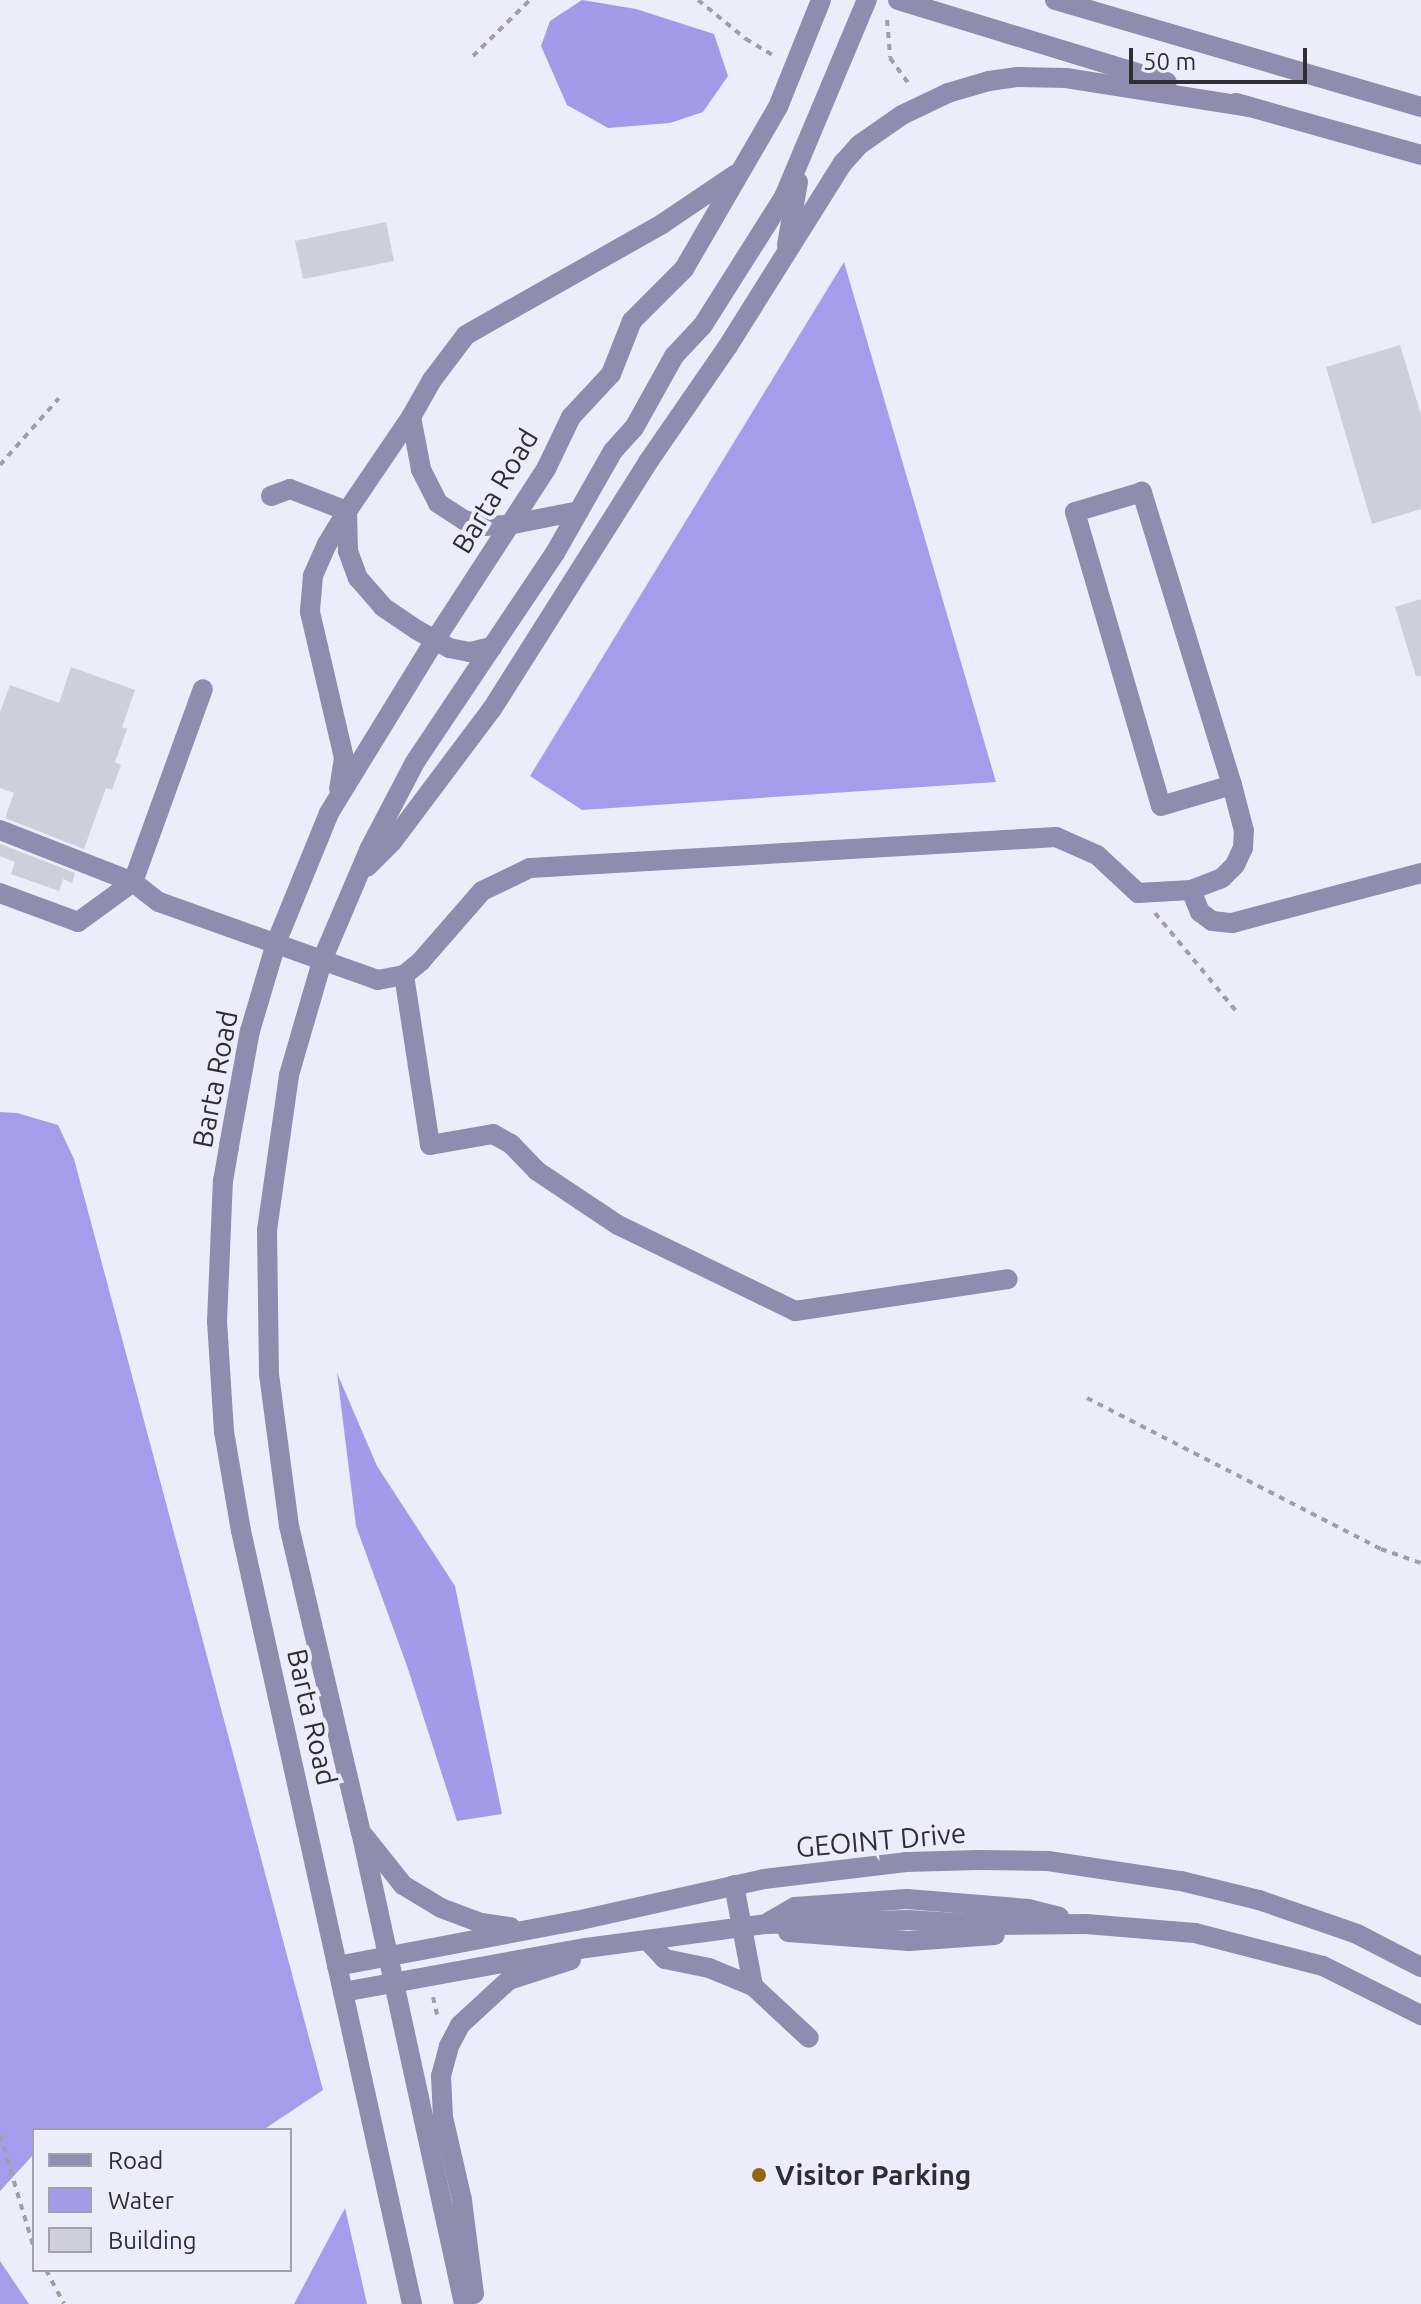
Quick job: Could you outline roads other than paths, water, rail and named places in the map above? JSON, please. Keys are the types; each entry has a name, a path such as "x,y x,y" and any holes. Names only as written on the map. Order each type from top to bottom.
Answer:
{"street":[{"name":"Barta Road","path":"412,2304 241,1531 224,1432 217,1322 223,1181 250,1031 276,943 338,798 435,640 546,469 571,417 611,374 632,321 684,269 778,107 821,0"},
{"name":"Barta Road","path":"464,2304 361,1833 289,1526 269,1374 267,1230 289,1075 323,958 358,877 415,762 579,511 613,451 634,428 674,356 703,325 784,197 867,0"},
{"path":"898,0 1249,107 1421,155"},
{"path":"1055,0 1421,107"},
{"path":"358,877 392,842 492,709 648,462 728,346 843,163 859,145 902,115 948,93 989,81 1066,78 1249,107"},
{"path":"784,257 802,153"},
{"path":"338,798 344,758 310,612 313,576 347,511 411,417 432,380 466,335 662,224 742,169"},
{"path":"411,417 421,469 438,503 464,520 485,526 508,525 579,511"},
{"path":"271,496 290,489 347,511"},
{"path":"0,830 133,882 159,902 378,980 404,975 421,961 482,891 530,868 1056,837 1097,855 1138,893 1191,890 1222,878 1235,865 1243,848 1244,831 1232,785 1142,492 1075,512 1161,806 1232,785"},
{"path":"347,511 348,551 358,578 383,607 449,648 470,652 492,647"},
{"path":"0,893 78,922 133,882 203,689"},
{"path":"1191,890 1200,912 1212,921 1232,923 1421,873"},
{"path":"404,975 430,1145 493,1134 511,1144 537,1171 618,1225 795,1311 1008,1279"},
{"path":"361,1833 403,1885 441,1908 481,1923 535,1929"},
{"name":"GEOINT Drive","path":"337,1966 535,1929 734,1885 906,1862 1048,1861 1181,1881 1259,1900 1357,1934 1421,1967"},
{"path":"734,1885 753,1986"},
{"path":"343,1992 596,1947 766,1924 795,1907 907,1899 1028,1909 1086,1924 1195,1933 1323,1966 1421,2015"},
{"path":"766,1924 796,1936 909,1941 1086,1924"},
{"path":"647,1940 665,1959 709,1968 753,1986 809,2038"},
{"path":"475,2304 462,2200 443,2117 441,2076 449,2046 460,2025 509,1980 557,1967 596,1947"}],"water":[{"path":"582,0 636,9 714,34 728,76 703,112 670,123 608,128 567,105 541,46 550,21"},
{"path":"337,1373 377,1466 455,1586 502,1814 457,1821 407,1666 356,1526"}],"place":[{"name":"Visitor Parking","path":"759,2175"}]}
